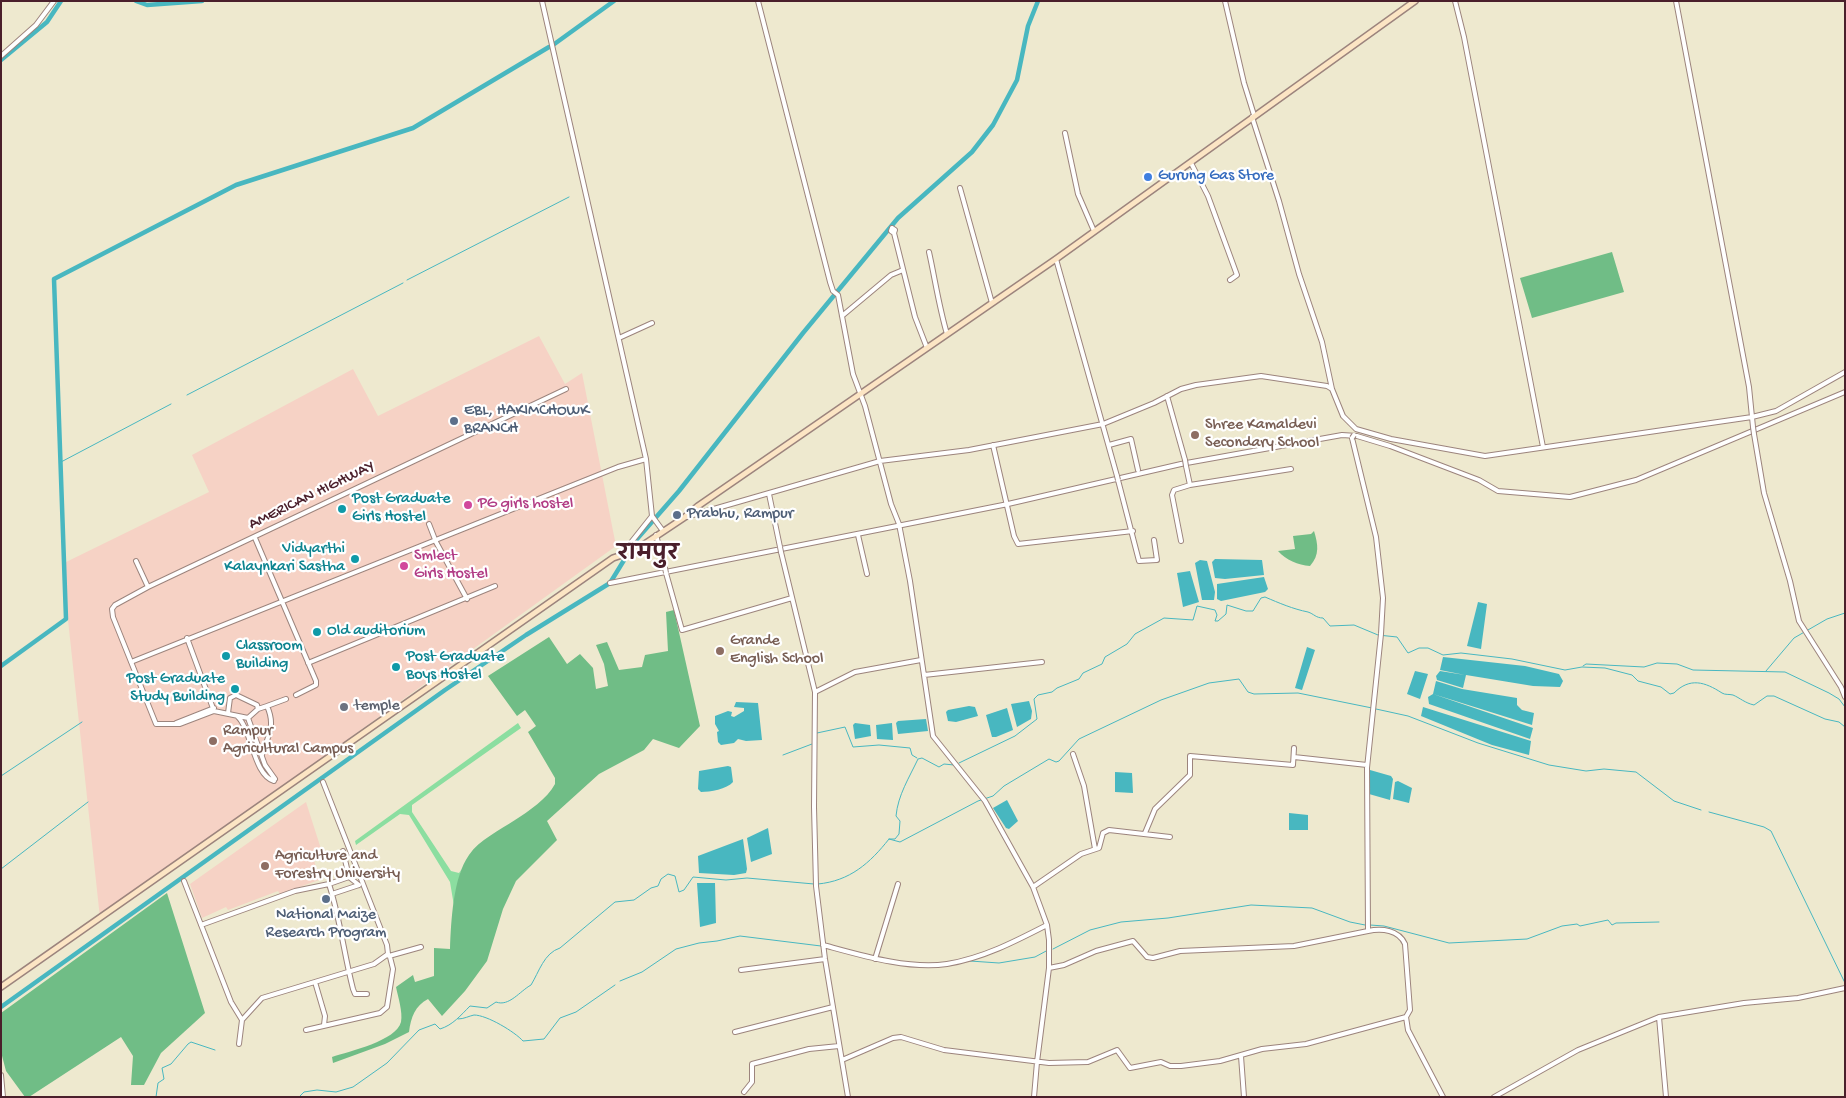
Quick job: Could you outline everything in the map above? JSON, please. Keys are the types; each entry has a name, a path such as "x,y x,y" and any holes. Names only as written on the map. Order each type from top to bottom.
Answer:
{"main road":[{"path":"1,987 463,662 622,555 634,551 686,517 698,506 1056,259 1415,1"}],"street":[{"path":"1,56 36,26 54,1"},
{"path":"542,1 646,458 652,517 663,531"},
{"path":"758,1 833,291 838,295 853,374 861,394 899,525 910,582 934,736 985,801 1033,887 1046,925 1049,940 1049,968 1036,1062 1034,1097"},
{"path":"1225,1 1253,116 1299,274 1322,342 1332,389 1343,416 1356,429 1391,439 1485,456 1752,417 1776,410 1845,372"},
{"path":"1455,1 1464,37 1543,447"},
{"path":"1677,2 1749,386 1753,427 1764,493 1790,581 1799,621 1841,687 1845,698"},
{"path":"1065,133 1078,194 1094,232"},
{"path":"1192,163 1208,196 1237,275 1230,280"},
{"path":"960,188 992,303"},
{"path":"894,233 915,317 927,348"},
{"path":"928,252 937,285 938,305 947,334"},
{"path":"1056,259 1133,531 1139,561 1157,560 1154,540"},
{"path":"842,316 891,275 903,270"},
{"path":"618,338 652,323"},
{"path":"686,517 880,461 993,445 1103,424 1196,385 1261,376 1318,384 1332,389"},
{"name":"AMERICAN HIGHWAY","path":"248,718 214,709 176,724 156,724 113,617 112,609 119,602 148,587 255,538 532,403 566,389"},
{"path":"610,583 677,568 723,562 1008,504 1181,464 1342,435 1357,436 1390,446 1479,480 1498,491 1570,497 1636,480 1845,392"},
{"path":"1167,396 1190,485"},
{"path":"1356,429 1353,437 1376,537 1383,598 1381,636 1367,765 1368,931"},
{"path":"1109,445 1131,439 1138,470"},
{"path":"993,445 1018,544 1133,531"},
{"path":"131,662 187,638 436,542 646,458"},
{"path":"1181,541 1172,495 1174,490 1190,485 1291,470"},
{"path":"768,494 815,692 814,807 816,884 825,959 848,1097"},
{"path":"622,555 652,517"},
{"path":"429,524 436,542 467,599"},
{"path":"858,534 867,574"},
{"path":"656,535 682,630 792,598"},
{"path":"255,538 316,681 316,685 296,695"},
{"path":"136,561 148,587"},
{"path":"308,663 495,586"},
{"path":"187,638 214,709"},
{"path":"815,692 855,672 921,660"},
{"path":"924,675 1042,662"},
{"path":"228,713 230,698 236,695 257,705 258,708"},
{"path":"233,715 239,717 242,721 262,770 270,780 275,780 268,771 248,718 258,708 286,698"},
{"path":"262,755 273,722 267,706"},
{"path":"1145,833 1155,810 1190,775 1190,756 1293,766 1294,748"},
{"path":"1073,754 1084,786 1095,850"},
{"path":"1294,757 1367,765"},
{"path":"306,1030 380,1013 387,1007 393,969 387,946 361,884 323,782"},
{"path":"1033,887 1081,854 1099,848 1103,833 1109,830 1170,837"},
{"path":"343,851 349,876 361,884"},
{"path":"201,925 295,890 329,884 349,876"},
{"path":"184,881 231,1002 242,1020"},
{"path":"329,884 355,994 367,994"},
{"path":"332,894 361,884"},
{"path":"875,959 898,884"},
{"path":"823,945 890,962 948,964 1001,948 1046,925"},
{"path":"1049,968 1064,965 1096,951 1133,942 1136,943 1147,957 1153,958 1180,952 1294,946 1376,929 1398,934 1402,937 1405,944 1410,1010 1406,1018 1408,1030 1443,1097"},
{"path":"239,1044 242,1020 262,998 349,972 380,962 389,956 421,947"},
{"path":"741,970 825,959"},
{"path":"315,982 325,1016 324,1025"},
{"path":"1494,1097 1578,1050 1659,1017 1744,1003 1798,998 1845,988"},
{"path":"735,1032 833,1007"},
{"path":"1659,1017 1666,1097"},
{"path":"842,1060 893,1038 901,1038 944,1050 1036,1062 1088,1062 1116,1050 1130,1068 1134,1069 1161,1062 1170,1066 1181,1066 1242,1056 1262,1049 1306,1044 1406,1018"},
{"path":"744,1092 752,1082 752,1064 809,1049 839,1046"},
{"path":"1242,1056 1244,1097"},
{"path":"1,1075 2,1097"}],"shaded area":[{"name":"Rampur Agricultural Campus","path":"539,336 565,384 582,373 616,546 100,918 62,564 209,492 192,455 353,369 378,416"},
{"name":"Agriculture and Forestry University","path":"306,802 321,849 312,852 319,880 280,894 278,891 228,910 226,907 202,918 190,884"}],"green space":[{"path":"1612,252 1624,292 1532,318 1520,278"},
{"path":"1314,531 1317,554 1310,566 1292,562 1278,551 1295,549 1293,536 1311,534"},
{"path":"674,610 700,726 679,748 653,739 644,750 599,774 547,821 557,840 516,881 503,909 487,961 465,991 442,1016 428,999 414,1012 409,1032 385,1044 333,1063 332,1057 382,1040 397,1029 401,1022 401,1014 396,987 413,975 415,982 434,976 434,948 450,949 456,887 459,875 469,855 484,840 537,804 555,784 555,778 528,732 536,726 525,710 517,716 488,676 549,637 567,664 580,654 593,668 596,689 608,686 604,664 596,645 607,642 619,670 642,667 645,655 668,651 666,612"},
{"path":"518,723 521,728 412,805 412,812 451,871 459,873 461,870 454,906 450,882 409,815 400,814 356,845 355,841"},
{"path":"167,893 205,1013 161,1053 144,1085 131,1085 133,1056 121,1037 29,1097 25,1097 6,1071 1,1052 1,1013"}],"water":[{"path":"1215,559 1262,560 1264,575 1225,579 1215,578 1212,562"},
{"path":"1200,560 1207,561 1215,592 1214,600 1202,600 1195,563"},
{"path":"1190,571 1199,602 1183,607 1177,573"},
{"path":"1264,577 1268,589 1265,592 1221,601 1217,599 1217,584"},
{"path":"1478,602 1487,604 1481,649 1467,646"},
{"path":"1307,647 1315,650 1302,690 1295,688"},
{"path":"1443,657 1525,666 1559,674 1563,681 1560,687 1533,686 1466,675 1463,688 1437,680 1436,676 1440,671 1465,675 1440,670"},
{"path":"1415,671 1428,674 1420,699 1407,694"},
{"path":"1436,681 1462,689 1517,698 1517,705 1522,710 1534,713 1532,725 1433,694"},
{"path":"1433,694 1533,728 1530,739 1429,704 1428,697"},
{"path":"1029,701 1032,711 1031,719 1017,727 1011,704"},
{"path":"736,702 758,703 762,740 746,741 738,739 734,743 721,745 718,742 717,732 719,731 715,724 715,716 728,711 732,712 731,716 734,717 744,711 744,708 734,707"},
{"path":"969,706 975,707 978,716 956,722 948,721 946,712 948,710"},
{"path":"1423,707 1531,741 1529,755 1492,745 1421,716"},
{"path":"1007,708 1013,730 992,737 986,715"},
{"path":"926,719 928,731 898,734 896,723 898,721"},
{"path":"855,723 870,725 871,736 855,739 853,725"},
{"path":"892,723 893,740 877,739 876,725"},
{"path":"731,767 733,782 723,788 709,791 701,792 698,789 699,771"},
{"path":"1370,770 1391,776 1393,779 1390,800 1369,794"},
{"path":"1115,772 1132,773 1133,793 1115,792"},
{"path":"1398,781 1412,788 1409,803 1393,799 1395,782"},
{"path":"1007,800 1018,821 1009,829 1006,828 993,808"},
{"path":"1289,813 1308,815 1308,830 1289,830"},
{"path":"768,828 772,854 751,862 747,838"},
{"path":"743,839 746,873 734,875 699,873 698,856"},
{"path":"697,883 715,883 716,923 700,927"}],"waterway":[{"path":"1,60 47,22 61,1"},
{"path":"136,1 147,5 202,1"},
{"path":"553,45 614,1"},
{"path":"1,1007 445,690 526,635 610,583 637,539 679,491 803,333 898,218 972,152 993,125 1017,80 1028,26 1038,1"},
{"path":"1,666 66,619 54,279 236,185 413,128 549,47"},
{"path":"407,280 569,197"},
{"path":"187,395 403,283"},
{"path":"61,462 171,404"},
{"path":"959,763 1015,736 1037,719 1034,699 1038,695 1052,692 1079,679 1083,673 1102,664 1105,657 1127,644 1135,634 1164,618 1193,620 1197,606 1215,610 1217,615 1215,621 1218,621 1226,614 1227,605 1246,611 1253,611 1261,598 1265,597 1323,618 1330,626 1354,625 1378,635 1397,637 1408,653 1419,648 1428,648 1443,655 1461,653 1512,659 1565,670 1582,667 1605,668 1632,675 1638,681 1661,687 1670,694 1692,683 1704,684 1723,694 1733,695 1754,705 1767,696 1774,696 1825,719 1839,722 1845,727"},
{"path":"1766,671 1794,638 1827,619 1845,613"},
{"path":"1583,666 1586,664 1644,667 1657,663 1677,664 1693,670 1785,672 1829,693 1839,699 1845,707"},
{"path":"889,839 900,842 978,801 993,796 1004,786 1049,759 1056,762 1059,761 1079,739 1161,700 1209,683 1239,679 1248,692 1254,694 1298,693 1372,708"},
{"path":"1376,709 1408,716 1478,743 1549,765 1586,771 1604,769 1636,772 1674,801 1701,810"},
{"path":"1,776 82,722"},
{"path":"817,733 845,727 853,747 879,745 910,748 912,755 917,758"},
{"path":"783,755 812,744"},
{"path":"818,884 850,875 867,863 889,839 895,839 899,834 900,821 896,816 899,801 918,759 922,758 939,767 944,764 954,765"},
{"path":"1,869 88,802"},
{"path":"1709,812 1764,827 1771,831 1845,983"},
{"path":"299,1097 304,1092 317,1090 336,1092 353,1087 387,1063 419,1030 435,1024 440,1029 445,1027 470,1006 487,1008 496,1002 501,1003 510,1000 531,985 542,964 554,950 560,948 615,902 634,900 651,888 658,886 661,879 668,874 675,876 679,892 684,890 693,877 726,880 747,878 814,884"},
{"path":"1053,949 1090,930 1121,922 1168,918 1251,905 1312,908 1350,922 1365,925"},
{"path":"1370,925 1384,926 1449,943 1527,939 1562,926 1577,924 1580,926 1608,920 1612,925 1616,923 1659,922"},
{"path":"620,981 642,972 676,949 699,943 740,936 821,946"},
{"path":"828,948 858,956"},
{"path":"970,961 999,963 1035,957 1048,950"},
{"path":"869,959 890,963"},
{"path":"458,1019 474,1015 480,1016 514,1033 523,1041 544,1039 560,1018 576,1012 615,985"},
{"path":"156,1097 158,1083 164,1079 162,1068 171,1064 188,1044 191,1042 215,1050"}],"place":[{"name":"Gurung Gas Store","path":"1148,177"},
{"name":"EBL, HAKIMCHOWK BRANCH","path":"454,421"},
{"name":"Shree Kamaldevi Secondary School","path":"1195,435"},
{"name":"PG girls hostel","path":"468,505"},
{"name":"Post Graduate Girls Hostel","path":"342,509"},
{"name":"Prabhu, Rampur","path":"677,515"},
{"name":"Vidyarthi Kalaynkari Sastha","path":"355,559"},
{"name":"Smlect Girls Hostel","path":"404,566"},
{"name":"Old auditorium","path":"317,632"},
{"name":"Grande English School","path":"720,651"},
{"name":"Classroom Building","path":"226,656"},
{"name":"Post Graduate Boys Hostel","path":"396,667"},
{"name":"Post Graduate Study Building","path":"235,689"},
{"name":"temple","path":"344,707"},
{"name":"Rampur Agricultural Campus","path":"213,741"},
{"name":"Agriculture and Forestry University","path":"265,866"},
{"name":"National Maize Research Program","path":"326,899"}],"district":[{"name":"रामपुर","path":"648,556"}]}
